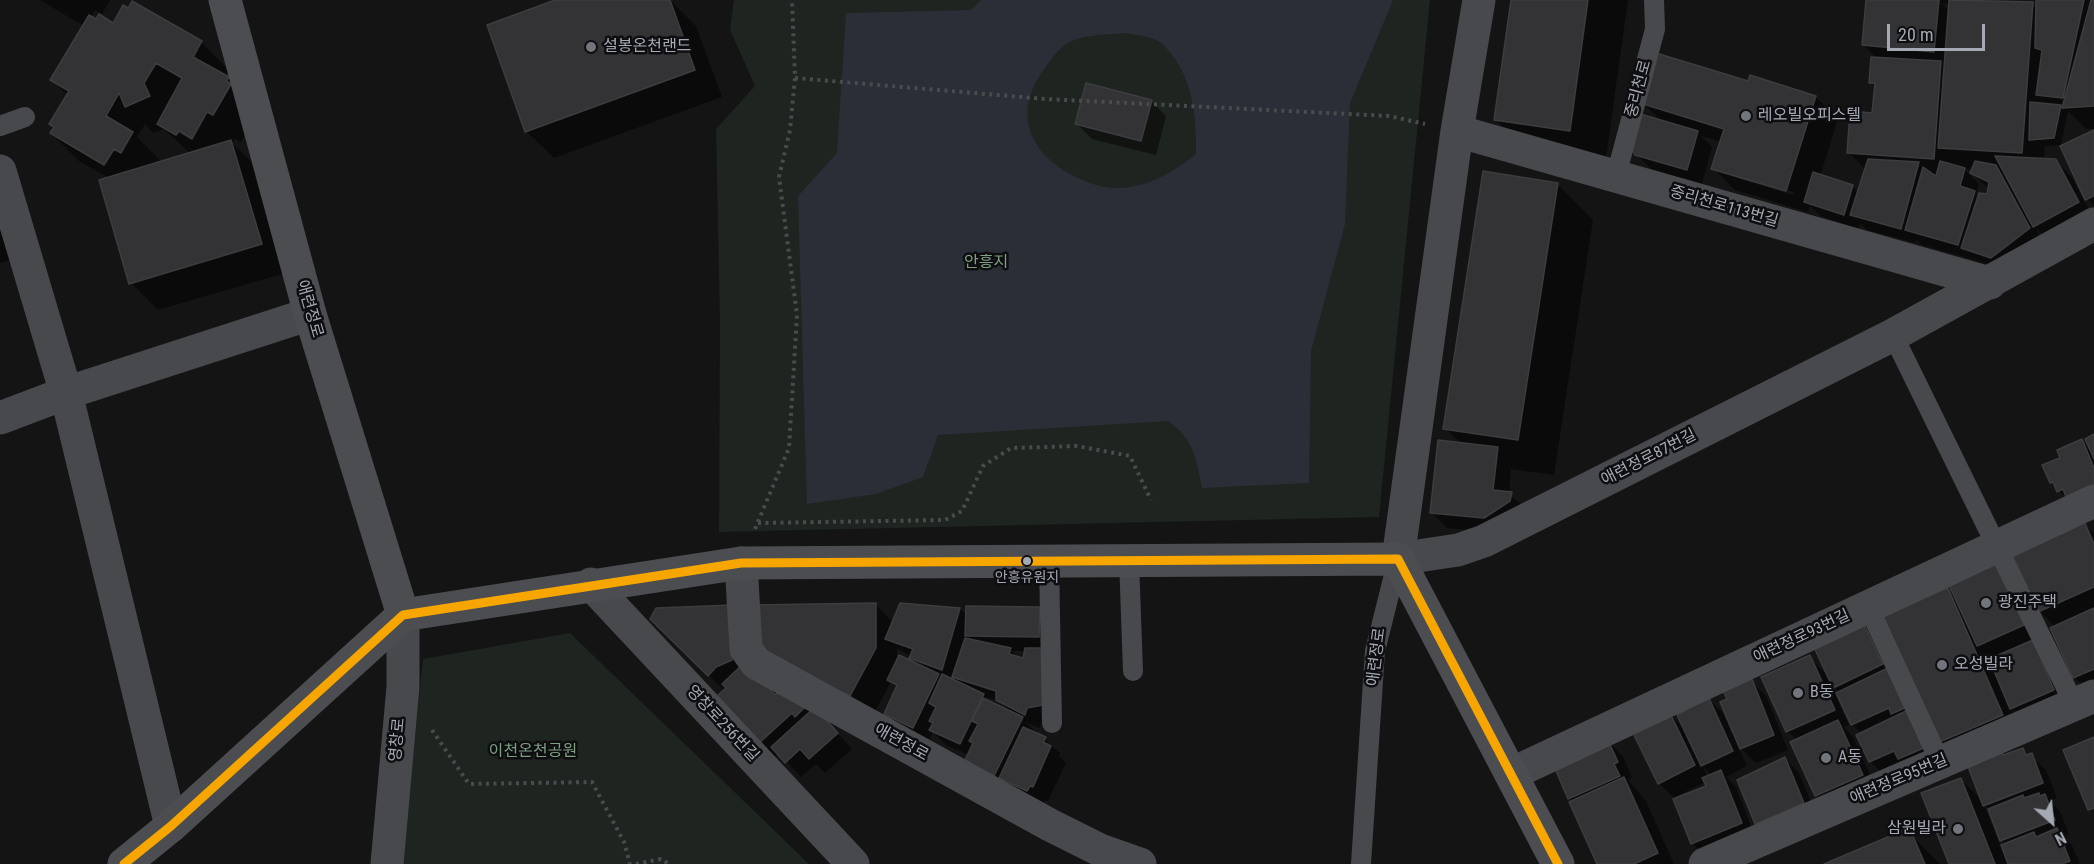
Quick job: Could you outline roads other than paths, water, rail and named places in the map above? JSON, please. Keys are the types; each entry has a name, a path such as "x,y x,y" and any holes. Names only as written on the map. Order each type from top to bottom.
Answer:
{"street":[{"name":"애련정로","path":"225,0 310,314 403,615"},
{"path":"1479,0 1457,132 1398,559 1557,864"},
{"name":"중리천로113번길","path":"1457,132 1990,283"},
{"path":"0,171 66,393 171,826"},
{"name":"애련정로87번길","path":"1398,559 1458,550 1484,541 1893,335 2094,224"},
{"path":"0,418 66,393 310,314"},
{"name":"애련정로93번길","path":"1511,774 2094,501"},
{"path":"124,864 171,826 403,615 591,584 741,563 1398,559"},
{"name":"애련정로","path":"741,563 746,649 756,663 1060,830 1100,850 1140,864"},
{"name":"영창로256번길","path":"591,584 853,864"},
{"name":"영창로","path":"387,864 403,687 403,615"},
{"name":"애련정로95번길","path":"1705,864 2084,700"}],"lane":[{"name":"중리천로","path":"1616,176 1655,29 1654,0"},
{"path":"0,126 24,117"},
{"path":"1893,335 1998,546 2084,700"},
{"name":"애련정로","path":"1361,864 1375,651 1398,559"},
{"path":"1049,561 1052,723"},
{"path":"1129,561 1133,671"},
{"path":"1868,606 1940,762"}],"place":[{"name":"설봉온천랜드","path":"591,47"},
{"name":"레오빌오피스텔","path":"1746,116"},
{"name":"안흥유원지","path":"1027,561"},
{"name":"광진주택","path":"1986,603"},
{"name":"오성빌라","path":"1942,665"},
{"name":"B동","path":"1798,693"},
{"name":"A동","path":"1826,758"},
{"name":"삼원빌라","path":"1958,829"}],"park label":[{"name":"안흥지","path":"986,263"},
{"name":"이천온천공원","path":"533,752"}]}
